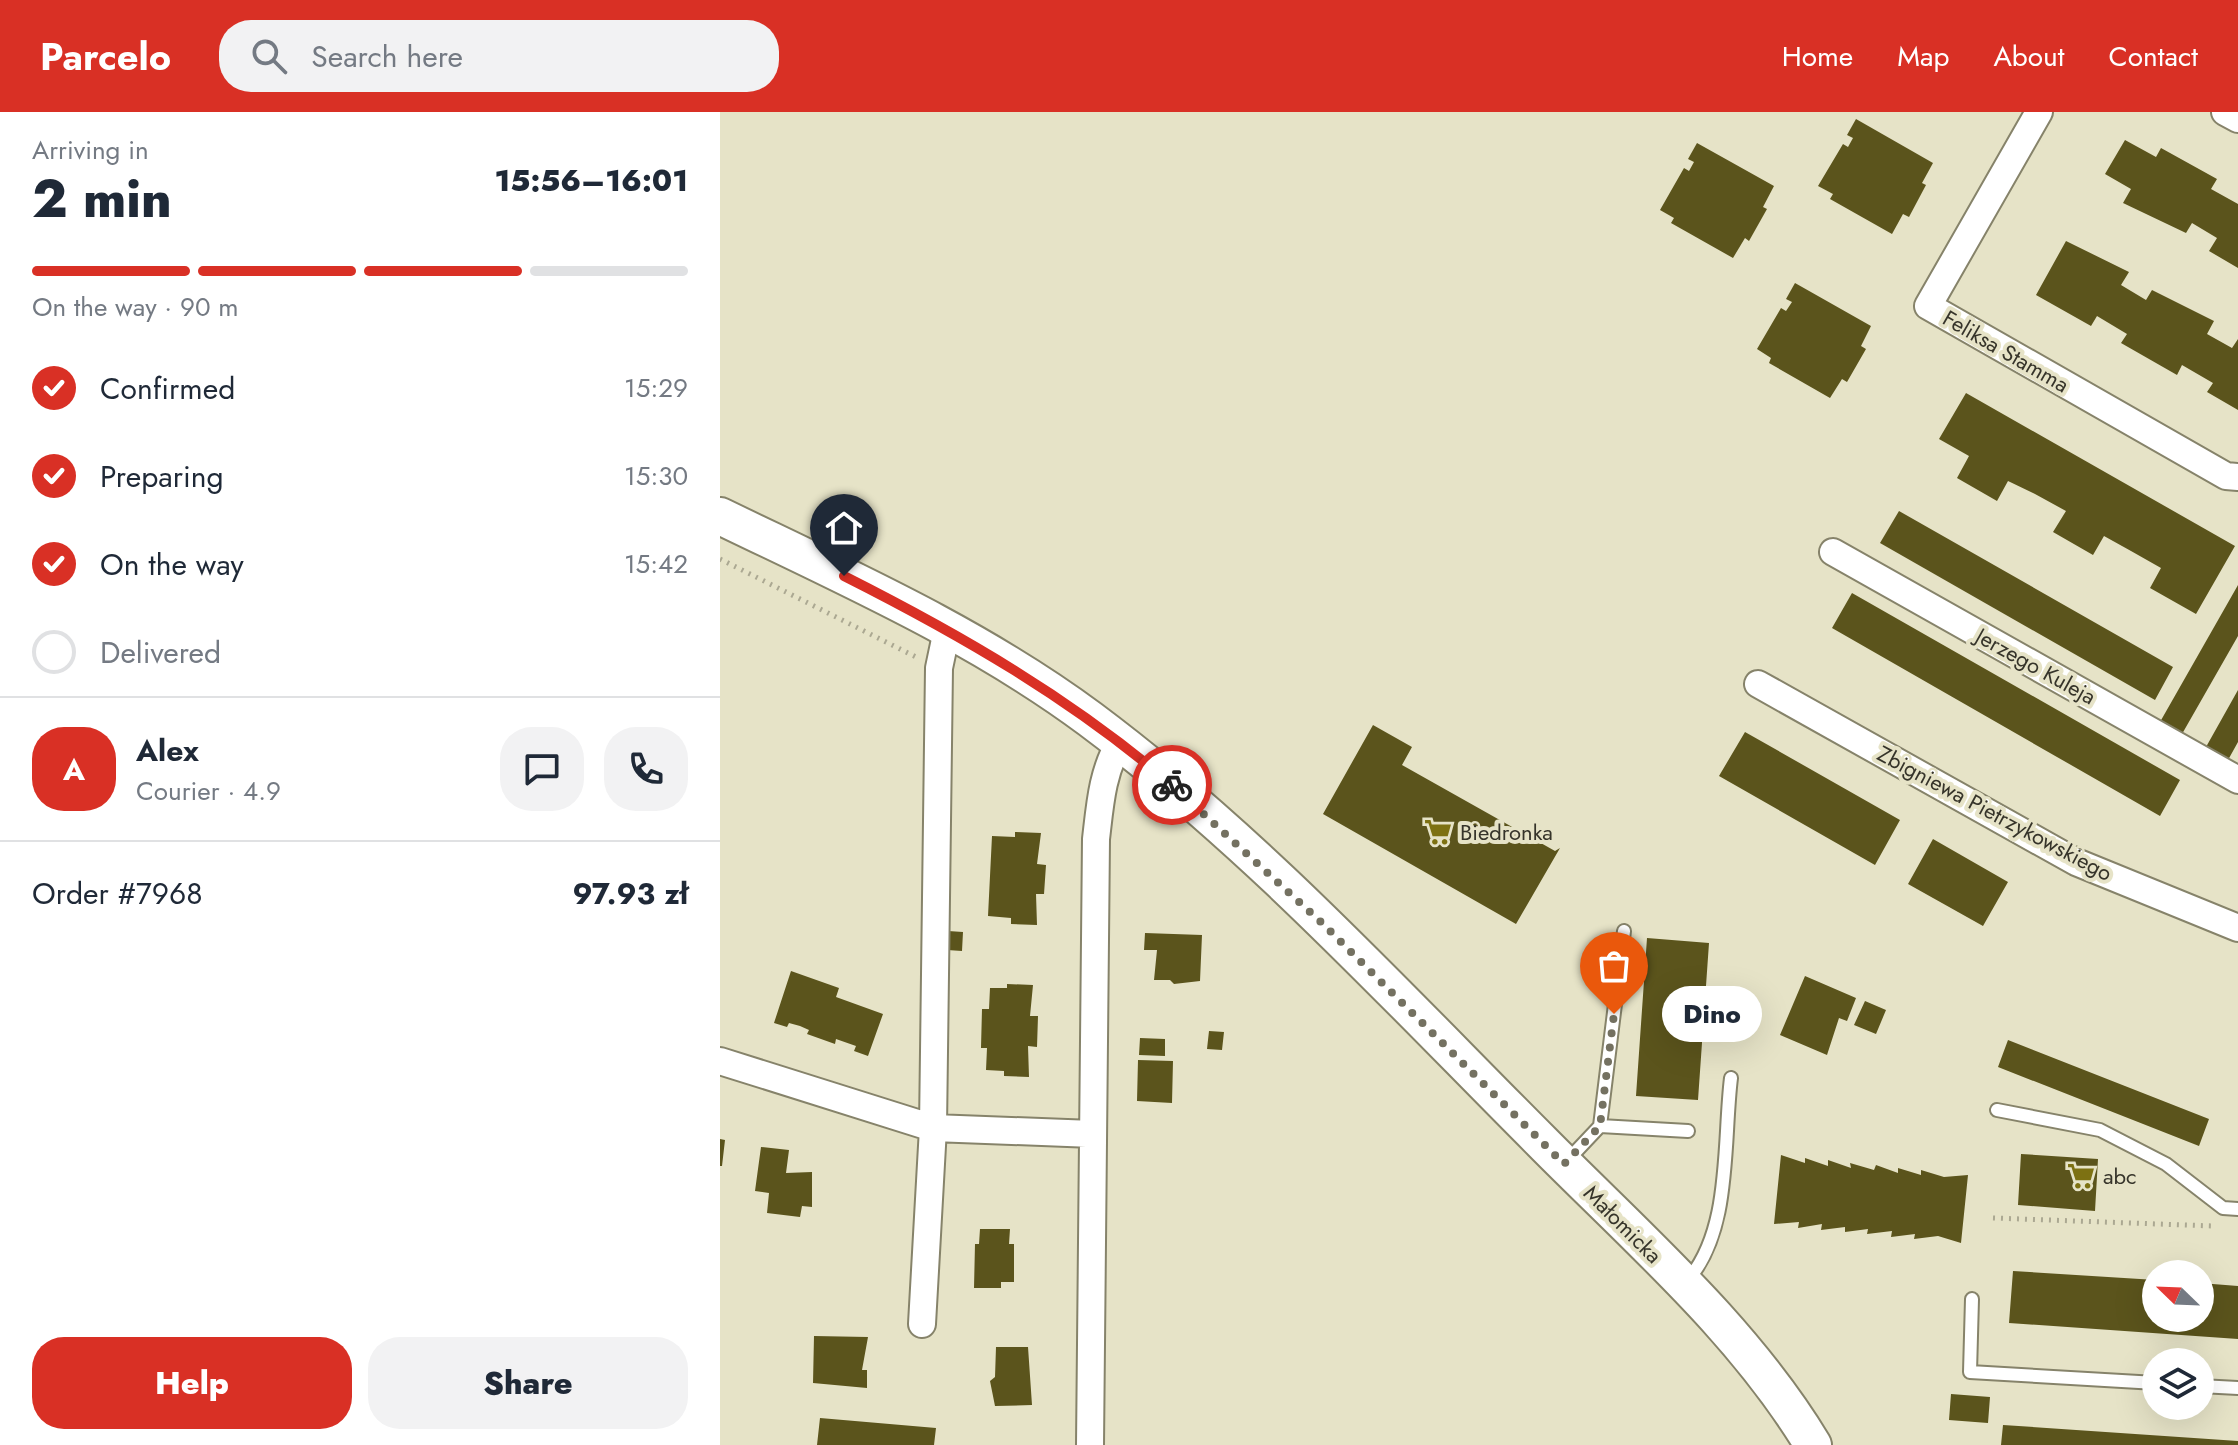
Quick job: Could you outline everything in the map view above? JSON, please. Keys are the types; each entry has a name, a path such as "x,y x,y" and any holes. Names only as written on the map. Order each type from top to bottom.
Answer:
{"street":[{"name":"Feliksa Stamma","path":"2039,112 1928,306 2226,476 2238,477"},
{"path":"2225,112 2238,119"},
{"name":"Małomicka","path":"720,516 947,630 1043,687 1120,742 1232,838 1322,923 1683,1284 1765,1375 1813,1445"},
{"name":"Jerzego Kuleja","path":"1833,552 2238,780"},
{"path":"922,1324 933,1128 939,668 947,630"},
{"name":"Zbigniewa Pietrzykowskiego","path":"1758,684 2076,862 2238,928"},
{"path":"1090,1445 1096,839 1102,787 1110,760 1120,742"},
{"path":"720,1061 933,1128 1093,1134"}],"lane":[{"path":"1564,1164 1600,1126 1624,931"},
{"path":"1683,1284 1701,1265 1709,1247 1718,1202 1731,1078"},
{"path":"1997,1110 2100,1130 2166,1164 2223,1208 2238,1209"},
{"path":"1600,1126 1688,1131"},
{"path":"1972,1299 1970,1372 2142,1382"},
{"path":"2214,1387 2238,1388"}],"path":[{"path":"1993,1218 2223,1226"}],"building":[{"path":"1856,119 1933,163 1922,183 1926,185 1909,217 1903,214 1892,234 1830,199 1833,194 1818,186 1843,144 1848,147 1853,138 1847,135"},
{"path":"2125,140 2156,157 2161,148 2217,179 2211,189 2238,204 2238,268 2209,251 2217,238 2192,223 2186,233 2123,203 2131,189 2105,174"},
{"path":"1697,143 1774,186 1763,207 1767,209 1749,241 1745,238 1733,258 1671,223 1674,218 1660,210 1684,168 1689,171 1694,162 1688,159"},
{"path":"2066,241 2129,272 2121,285 2146,300 2152,290 2214,321 2207,334 2232,348 2238,339 2238,410 2207,392 2213,383 2182,365 2177,375 2121,343 2127,334 2097,316 2091,326 2036,295"},
{"path":"1795,283 1871,326 1861,346 1866,349 1847,382 1842,379 1830,398 1769,363 1771,358 1757,349 1781,308 1786,311 1792,302 1786,299"},
{"path":"1966,393 2235,546 2196,614 2150,588 2161,568 2104,536 2093,555 2053,532 2066,511 2008,481 1997,501 1957,478 1969,456 1939,439"},
{"path":"1899,511 2173,667 2155,700 1880,543"},
{"path":"2238,585 2238,636 2182,734 2160,722"},
{"path":"1852,593 2180,780 2160,816 1832,628"},
{"path":"2238,690 2238,742 2228,760 2206,747"},
{"name":"Biedronka","path":"1373,725 1412,747 1402,765 1555,851 1560,848 1516,924 1323,814"},
{"path":"1745,732 1900,820 1875,865 1719,776"},
{"path":"1015,832 1041,833 1037,864 1046,865 1044,894 1036,894 1037,925 1011,924 1011,918 988,916 992,836 1015,837"},
{"path":"1933,839 2008,882 1983,926 1908,884"},
{"path":"948,931 963,932 962,951 947,950"},
{"path":"1145,933 1202,935 1200,981 1174,984 1170,980 1154,980 1157,950 1144,950"},
{"path":"1647,938 1709,943 1698,1100 1636,1096"},
{"path":"791,971 839,988 836,997 883,1014 868,1056 854,1051 856,1046 836,1039 835,1044 807,1034 809,1030 800,1026 789,1023 787,1027 774,1023"},
{"path":"1805,976 1856,998 1847,1021 1839,1018 1827,1055 1780,1035"},
{"path":"1007,984 1033,985 1030,1016 1038,1016 1037,1047 1028,1046 1029,1077 1004,1076 1004,1071 986,1070 987,1048 981,1048 982,1009 989,1009 990,988 1007,988"},
{"path":"1865,1001 1886,1010 1876,1034 1854,1025"},
{"path":"1209,1031 1224,1032 1222,1050 1207,1049"},
{"path":"1140,1038 1165,1039 1165,1056 1139,1055"},
{"path":"2008,1040 2209,1119 2199,1146 1998,1067"},
{"path":"1138,1060 1173,1061 1172,1103 1137,1101"},
{"path":"720,1139 725,1140 722,1166 720,1166"},
{"path":"761,1147 789,1150 786,1173 812,1172 812,1207 802,1206 800,1217 767,1213 769,1193 755,1191"},
{"path":"2021,1154 2098,1159 2095,1211 2018,1205"},
{"path":"1781,1155 1805,1163 1805,1158 1828,1166 1828,1160 1851,1168 1850,1163 1874,1170 1876,1165 1898,1173 1898,1168 1921,1175 1921,1170 1944,1177 1968,1175 1961,1243 1938,1236 1914,1239 1915,1234 1891,1237 1892,1231 1867,1234 1868,1229 1845,1232 1845,1227 1821,1230 1822,1224 1798,1228 1799,1222 1774,1224"},
{"path":"980,1229 1010,1229 1009,1244 1014,1244 1014,1282 1001,1282 1001,1288 974,1288 975,1244 979,1244"},
{"path":"2013,1271 2142,1279 2142,1332 2214,1332 2214,1284 2238,1286 2238,1339 2009,1323"},
{"path":"814,1336 868,1337 862,1370 867,1370 867,1388 813,1383"},
{"path":"996,1347 1028,1347 1032,1405 995,1406 990,1381 995,1377"},
{"path":"1951,1394 1990,1397 1988,1423 1949,1420"},
{"path":"820,1418 936,1428 934,1445 817,1445"},
{"path":"2003,1425 2238,1441 2238,1445 2001,1445"}],"way so far":[{"path":"1172,785 1322,923 1564,1164 1600,1126 1614,1014"}],"place":[{"name":"Biedronka","path":"1438,832"},
{"name":"Dino","path":"1614,1014"},
{"name":"abc","path":"2081,1176"}],"route":[{"path":"844,576 947,630 1032,680 1088,718 1172,785"}]}
